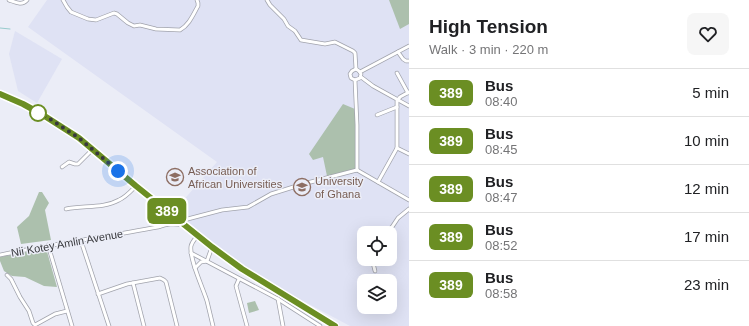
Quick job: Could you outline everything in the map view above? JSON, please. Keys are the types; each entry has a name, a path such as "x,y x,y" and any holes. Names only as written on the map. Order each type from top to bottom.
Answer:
{"street":[{"path":"9,0 21,4 27,0"},
{"path":"63,0 71,12 88,19 96,20 114,13 134,26 140,25 156,29 180,30 182,30 189,22 198,6 197,0"},
{"path":"267,0 284,19 288,26 295,31 301,40 325,44 335,42 352,50 355,53 356,69 360,72"},
{"path":"360,72 409,46"},
{"path":"398,52 403,59 409,61"},
{"path":"356,69 350,74 352,79 355,80 357,170"},
{"path":"360,72 360,77"},
{"path":"378,182 397,148 398,99 408,92 397,73"},
{"path":"355,80 358,80 360,77"},
{"path":"360,77 409,106"},
{"path":"0,94 23,104 50,119 79,138 197,236 242,269 334,326"},
{"path":"377,115 397,107"},
{"path":"397,148 409,154"},
{"path":"62,167 69,162 78,164 92,150"},
{"path":"180,221 222,210 248,207 271,194 357,170 409,200"},
{"path":"66,209 73,207 104,205 115,202 123,198 136,186"},
{"path":"393,226 409,209"},
{"path":"158,227 166,220 170,213"},
{"name":"Nii Kotey Amlin Avenue","path":"0,255 174,223 185,225"},
{"path":"197,236 193,241 191,253 207,301 213,326"},
{"path":"81,241 109,326"},
{"path":"48,245 72,326"},
{"path":"207,261 212,247"},
{"path":"191,253 278,299 321,326"},
{"path":"195,268 201,262 207,261"},
{"path":"374,266 375,271"},
{"path":"7,274 29,311 35,325 55,314 67,311"},
{"path":"98,294 132,283 160,278 166,282 177,326"},
{"path":"239,279 236,286 247,326"},
{"path":"132,283 144,326"},
{"path":"278,299 283,326"}],"shaded area":[{"name":"University of Ghana","path":"47,0 409,0 409,326 350,326 260,278 173,212 217,162 28,27"},
{"path":"15,31 62,59 37,103 18,91 9,54"}],"green space":[{"path":"389,0 409,0 409,24 400,29"},
{"path":"343,104 355,109 356,169 327,176 323,157 313,160 309,154"},
{"path":"39,192 42,192 49,203 45,210 51,240 21,244 17,227 29,216"},
{"path":"46,248 57,287 44,286 25,277 12,276 4,271 0,257"},
{"path":"255,301 259,310 249,313 247,303"}],"waterway":[{"path":"0,28 10,29"}],"bus line":[{"name":"389","path":"0,94 43,115 79,138 212,247 242,269 335,326"}],"place":[{"name":"Association of African Universities","path":"175,177"},
{"name":"University of Ghana","path":"302,187"}],"route":[{"path":"38,113 79,138 118,171"}]}
